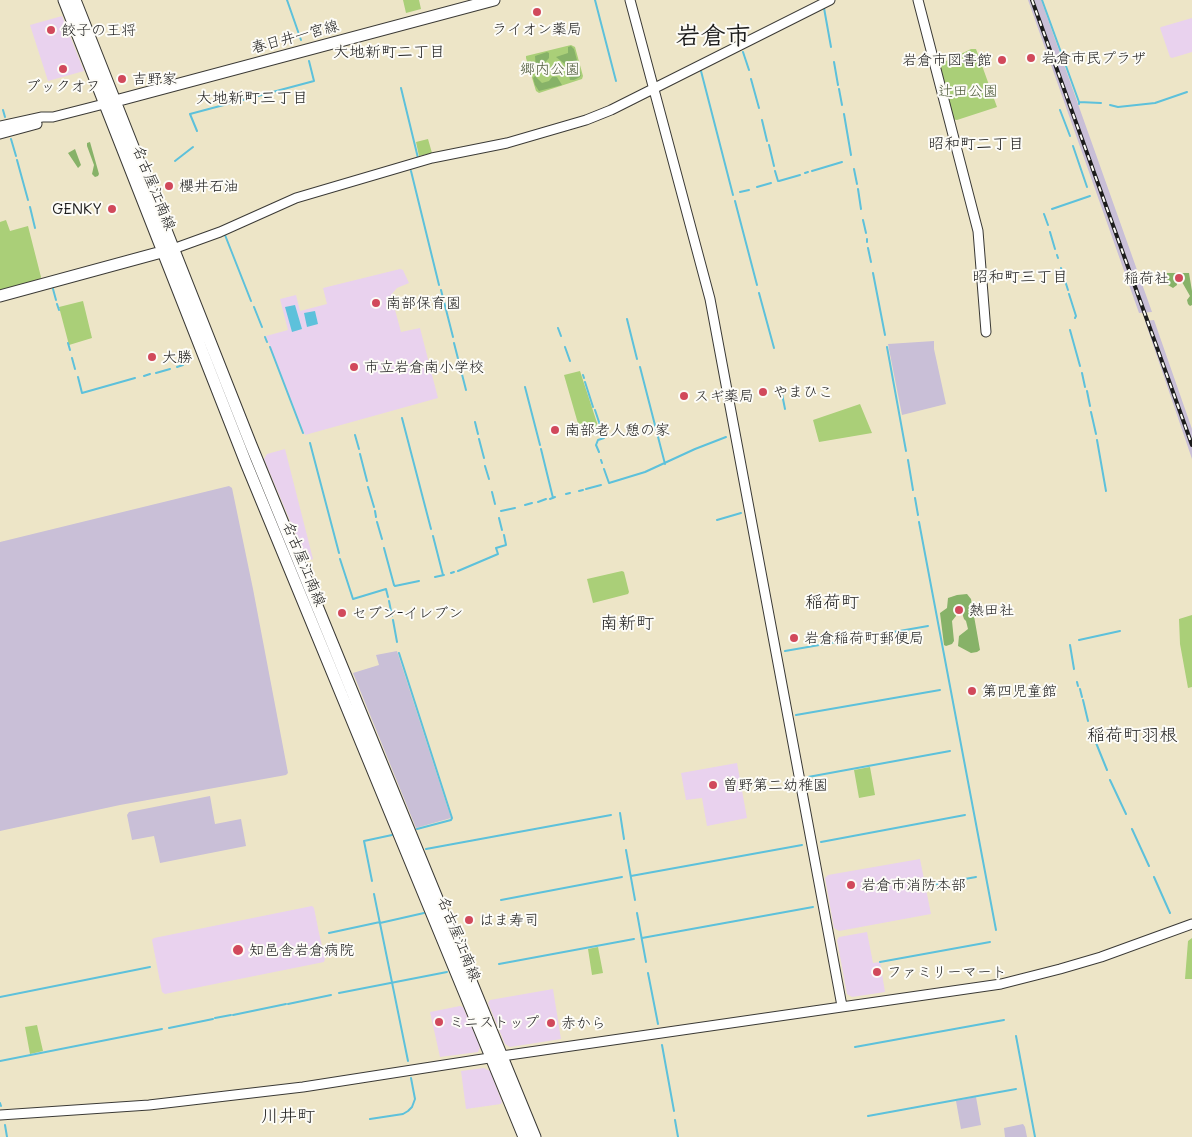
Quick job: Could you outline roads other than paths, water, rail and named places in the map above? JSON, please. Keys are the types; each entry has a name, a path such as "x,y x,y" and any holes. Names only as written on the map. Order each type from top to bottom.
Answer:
{"main road":[{"name":"名古屋江南線","path":"64,0 109,102 168,250 246,463 497,1057 535,1137"},
{"name":"名古屋江南線","path":"75,0 109,102"},
{"name":"春日井一宮線","path":"109,102 494,0"},
{"path":"0,296 168,250"},
{"name":"名古屋江南線","path":"497,1057 524,1137"}],"street":[{"path":"630,0 710,300 842,1006"},
{"path":"168,250 220,232 291,200 432,158 507,143 586,120 830,0"},
{"path":"918,0 978,231 986,332"},
{"path":"0,126 53,117 109,102"},
{"path":"0,134 42,123 53,117"},
{"path":"0,1115 180,1102 303,1087 842,1006 1002,984 1117,952 1192,924"}],"water":[{"path":"295,305 302,329 292,332 285,307"},
{"path":"315,311 318,324 307,327 304,313"}],"waterway":[{"path":"287,0 301,40"},
{"path":"595,0 616,81"},
{"path":"1042,0 1079,102"},
{"path":"824,8 831,47"},
{"path":"743,52 749,70"},
{"path":"197,131 190,114 314,81 309,61"},
{"path":"834,62 838,85"},
{"path":"701,71 733,195"},
{"path":"751,79 759,108"},
{"path":"401,88 418,158"},
{"path":"839,89 842,105"},
{"path":"1110,105 1118,107 1155,103 1187,92"},
{"path":"1079,104 1079,102 1101,103"},
{"path":"3,110 5,117"},
{"path":"1060,110 1070,136"},
{"path":"844,114 851,155"},
{"path":"762,120 767,141"},
{"path":"11,139 16,156"},
{"path":"769,145 774,166"},
{"path":"1073,146 1087,187"},
{"path":"175,161 193,147"},
{"path":"17,160 28,200"},
{"path":"812,171 842,162"},
{"path":"854,169 857,184"},
{"path":"411,171 439,285"},
{"path":"775,171 778,181"},
{"path":"779,181 800,175"},
{"path":"757,187 771,183"},
{"path":"858,189 861,209"},
{"path":"740,192 749,190"},
{"path":"1052,209 1090,196"},
{"path":"735,201 757,285"},
{"path":"30,207 35,228"},
{"path":"1044,214 1048,225"},
{"path":"863,220 866,233"},
{"path":"1050,232 1055,249"},
{"path":"225,235 251,301"},
{"path":"868,248 871,262"},
{"path":"1061,268 1068,290"},
{"path":"873,273 885,335"},
{"path":"53,289 56,300"},
{"path":"441,290 453,337"},
{"path":"759,293 774,348"},
{"path":"1069,294 1075,318"},
{"path":"57,304 59,310"},
{"path":"254,307 262,327"},
{"path":"627,319 637,359"},
{"path":"558,328 561,336"},
{"path":"1070,330 1080,366"},
{"path":"265,337 267,342"},
{"path":"68,343 70,350"},
{"path":"454,343 466,390"},
{"path":"270,347 303,433"},
{"path":"565,347 570,361"},
{"path":"887,347 906,451"},
{"path":"72,358 75,369"},
{"path":"177,367 183,365"},
{"path":"640,367 665,464"},
{"path":"156,373 170,369"},
{"path":"1082,373 1085,387"},
{"path":"144,376 150,374"},
{"path":"78,377 82,393 135,378"},
{"path":"585,382 593,407"},
{"path":"525,387 540,445"},
{"path":"781,389 785,409"},
{"path":"1087,391 1090,406"},
{"path":"595,410 600,425"},
{"path":"1091,412 1096,434"},
{"path":"402,418 431,529"},
{"path":"475,422 478,434"},
{"path":"355,435 359,449"},
{"path":"604,469 609,483 645,472 726,437"},
{"path":"599,452 596,445 598,440 604,438"},
{"path":"479,439 484,458"},
{"path":"1097,440 1106,491"},
{"path":"310,443 339,553"},
{"path":"541,449 553,498"},
{"path":"360,454 367,481"},
{"path":"908,460 913,490"},
{"path":"485,466 489,479"},
{"path":"586,489 601,485"},
{"path":"368,487 374,507"},
{"path":"579,491 583,490"},
{"path":"492,492 495,504"},
{"path":"566,494 570,493"},
{"path":"550,499 555,497"},
{"path":"915,498 918,515"},
{"path":"538,502 546,499"},
{"path":"525,505 532,503"},
{"path":"501,511 515,508"},
{"path":"375,511 376,517"},
{"path":"717,520 741,513"},
{"path":"499,518 502,530"},
{"path":"377,522 382,539"},
{"path":"919,522 996,930"},
{"path":"458,571 498,554 496,548 506,545 504,535"},
{"path":"433,536 443,575"},
{"path":"384,548 395,586 419,581"},
{"path":"340,559 353,599 386,589 388,597"},
{"path":"435,577 444,575"},
{"path":"389,601 392,616"},
{"path":"393,620 397,642"},
{"path":"785,651 928,626"},
{"path":"1079,640 1120,631"},
{"path":"1070,645 1074,669"},
{"path":"399,653 452,818 451,820 417,829"},
{"path":"1077,682 1078,686"},
{"path":"1080,689 1082,697"},
{"path":"796,715 940,690"},
{"path":"1083,700 1088,721"},
{"path":"1092,733 1107,770"},
{"path":"808,777 950,751"},
{"path":"1110,780 1126,814"},
{"path":"620,813 624,839"},
{"path":"426,849 611,815"},
{"path":"821,842 965,815"},
{"path":"1132,829 1149,866"},
{"path":"372,881 364,841 392,835"},
{"path":"631,876 802,845"},
{"path":"626,850 635,900"},
{"path":"501,900 622,877"},
{"path":"926,886 976,877"},
{"path":"1154,877 1170,913"},
{"path":"374,894 408,1061"},
{"path":"642,938 813,907"},
{"path":"380,923 424,913"},
{"path":"637,913 646,962"},
{"path":"329,933 380,922"},
{"path":"499,964 634,939"},
{"path":"880,962 990,942"},
{"path":"0,997 150,967"},
{"path":"339,993 447,972"},
{"path":"648,973 658,1024"},
{"path":"288,1004 331,995"},
{"path":"233,1015 286,1004"},
{"path":"215,1018 231,1015"},
{"path":"169,1028 213,1019"},
{"path":"855,1047 1004,1020"},
{"path":"0,1061 162,1029"},
{"path":"1016,1036 1035,1137"},
{"path":"662,1045 674,1111"},
{"path":"370,1119 403,1114 408,1111 415,1099 411,1078"},
{"path":"868,1116 1016,1089"},
{"path":"675,1120 678,1137"},
{"path":"5,1125 7,1137"}],"railway":[{"path":"1032,0 1192,445"}],"place":[{"name":"ライオン薬局","path":"537,12"},
{"name":"餃子の王将","path":"51,30"},
{"name":"岩倉市民プラザ","path":"1031,58"},
{"name":"岩倉市図書館","path":"1002,60"},
{"name":"ブックオフ","path":"63,69"},
{"name":"吉野家","path":"122,79"},
{"name":"櫻井石油","path":"169,186"},
{"name":"GENKY","path":"112,209"},
{"name":"稲荷社","path":"1179,278"},
{"name":"南部保育園","path":"376,303"},
{"name":"大勝","path":"152,357"},
{"name":"市立岩倉南小学校","path":"354,367"},
{"name":"やまひこ","path":"763,392"},
{"name":"スギ薬局","path":"684,396"},
{"name":"南部老人憩の家","path":"555,430"},
{"name":"熱田社","path":"959,610"},
{"name":"セブン-イレブン","path":"342,613"},
{"name":"岩倉稲荷町郵便局","path":"794,638"},
{"name":"第四児童館","path":"972,691"},
{"name":"曽野第二幼稚園","path":"713,785"},
{"name":"岩倉市消防本部","path":"851,885"},
{"name":"はま寿司","path":"469,920"},
{"name":"知邑舎岩倉病院","path":"238,950"},
{"name":"ファミリーマート","path":"877,972"},
{"name":"ミニストップ","path":"439,1022"},
{"name":"赤から","path":"551,1023"}],"district":[{"name":"岩倉市","path":"713,36"},
{"name":"大地新町二丁目","path":"389,52"},
{"name":"大地新町三丁目","path":"252,98"},
{"name":"昭和町二丁目","path":"976,144"},
{"name":"昭和町三丁目","path":"1020,277"},
{"name":"稲荷町","path":"832,602"},
{"name":"南新町","path":"627,623"},
{"name":"稲荷町羽根","path":"1132,735"},
{"name":"川井町","path":"288,1116"}],"park label":[{"name":"郷内公園","path":"550,69"},
{"name":"辻田公園","path":"968,91"}]}
